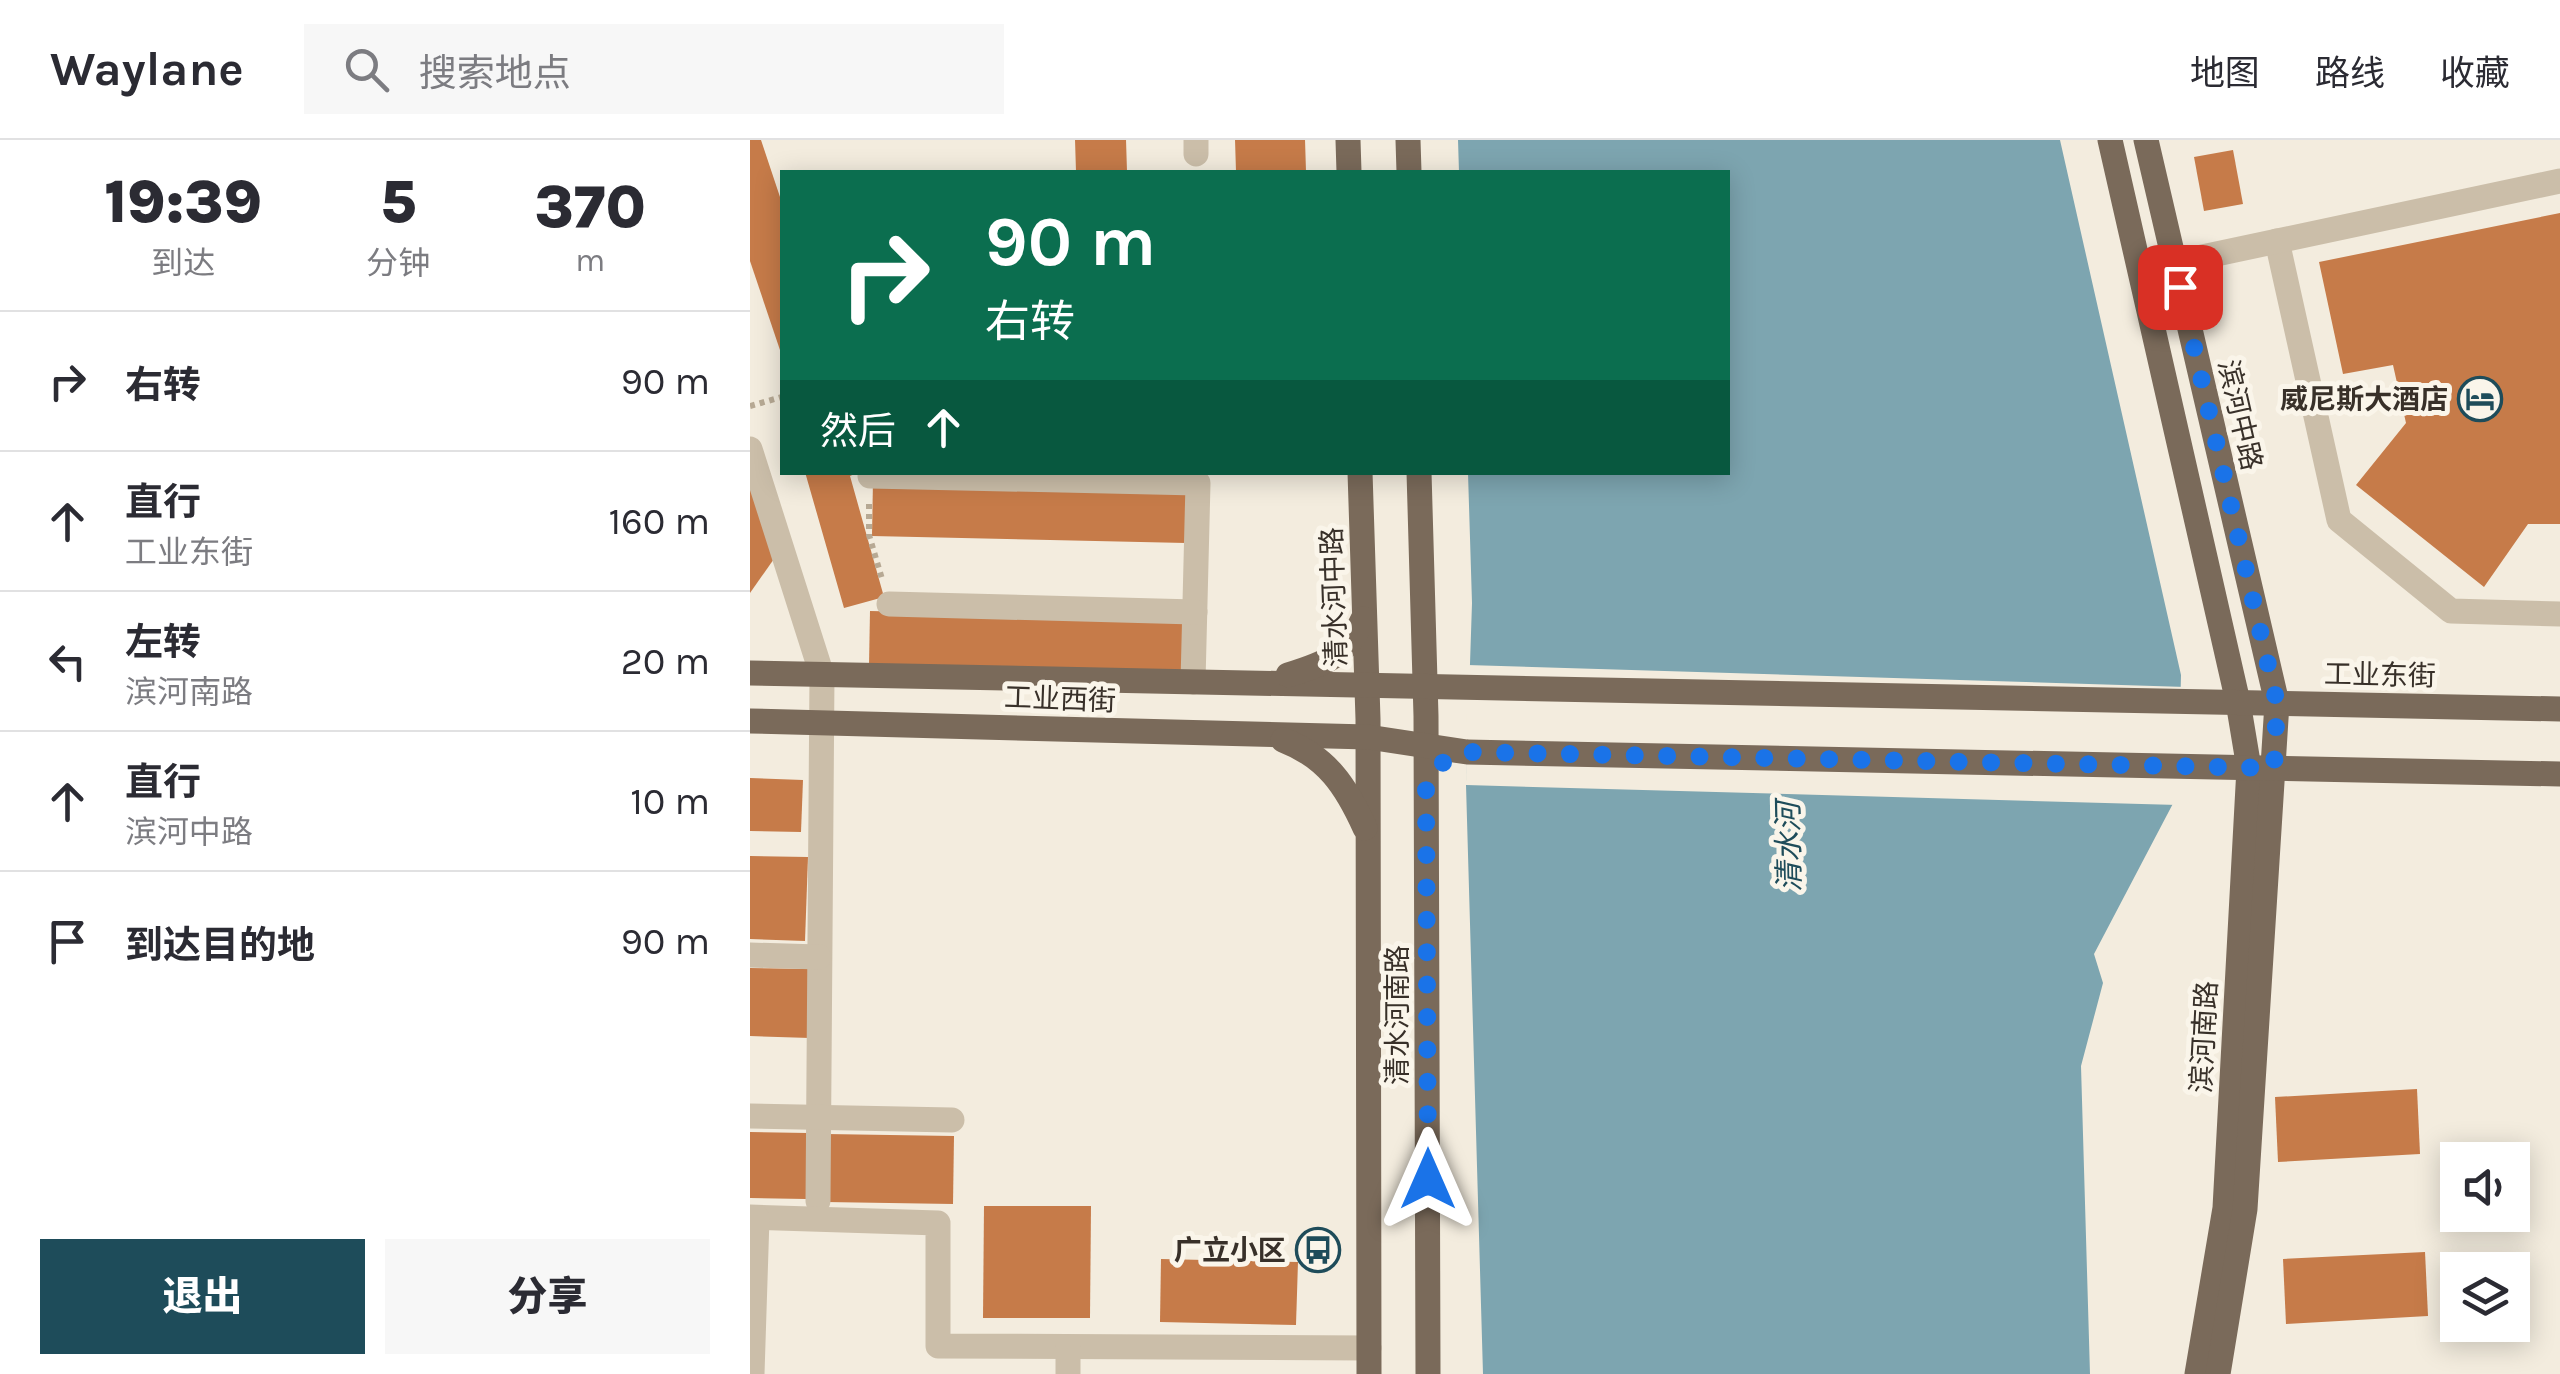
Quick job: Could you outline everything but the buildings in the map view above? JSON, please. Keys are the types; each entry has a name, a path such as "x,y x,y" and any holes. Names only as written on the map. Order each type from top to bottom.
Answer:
{"main road":[{"path":"1348,140 1350,170"},
{"path":"1408,140 1410,170"},
{"path":"2110,140 2238,702"},
{"name":"滨河中路","path":"2146,140 2277,703"},
{"name":"清水河中路","path":"1360,475 1368,728"},
{"path":"1418,475 1424,646 1435,665 1467,688"},
{"path":"1262,683 1326,665 1353,642 1365,614"},
{"name":"清水河南路","path":"1424,646 1428,1374"},
{"name":"工业西街","path":"750,673 1467,688"},
{"name":"工业东街","path":"1467,688 2560,709"},
{"name":"滨河南路","path":"2238,702 2261,768"},
{"name":"滨河南路","path":"2204,1373 2245,1209 2261,768 2277,703"},
{"name":"工业西街","path":"750,721 1269,735 1368,728 1467,752 2261,768"},
{"name":"清水河南路","path":"1368,728 1368,1361"},
{"path":"1269,735 1306,749 1330,767 1350,794 1368,836"},
{"path":"1426,790 1444,761 1467,752"},
{"path":"2261,768 2560,774"}],"street":[{"path":"2174,263 2560,181"},
{"path":"2278,241 2339,520 2452,611 2560,614"},
{"path":"750,449 822,674 813,897 819,957 818,1201"},
{"path":"870,476 1198,483 1193,682"},
{"path":"889,604 1194,612"},
{"path":"750,955 819,957"},
{"path":"750,1116 952,1120"},
{"path":"752,1374 754,1218 938,1223 938,1346 1068,1347 1368,1361"},
{"path":"1068,1347 1068,1374"}],"path":[{"path":"750,406 780,398"},
{"path":"870,476 869,535 889,604"}],"water":[{"name":"清水河","path":"1458,140 2060,140 2181,675 2178,794 2094,954 2103,983 2081,1066 2090,1374 1483,1374 1466,785 1472,603 1468,475 1730,475 1730,170 1459,170"}],"pier":[{"path":"1467,665 2186,687 2183,795 2178,805 1466,785"}],"place":[{"name":"威尼斯大酒店","path":"2480,399"},
{"name":"广立小区","path":"1318,1250"}],"route":[{"path":"1428,1179 1426,790 1434,771 1444,761 1467,752 2274,768 2277,703 2180,287"}]}
